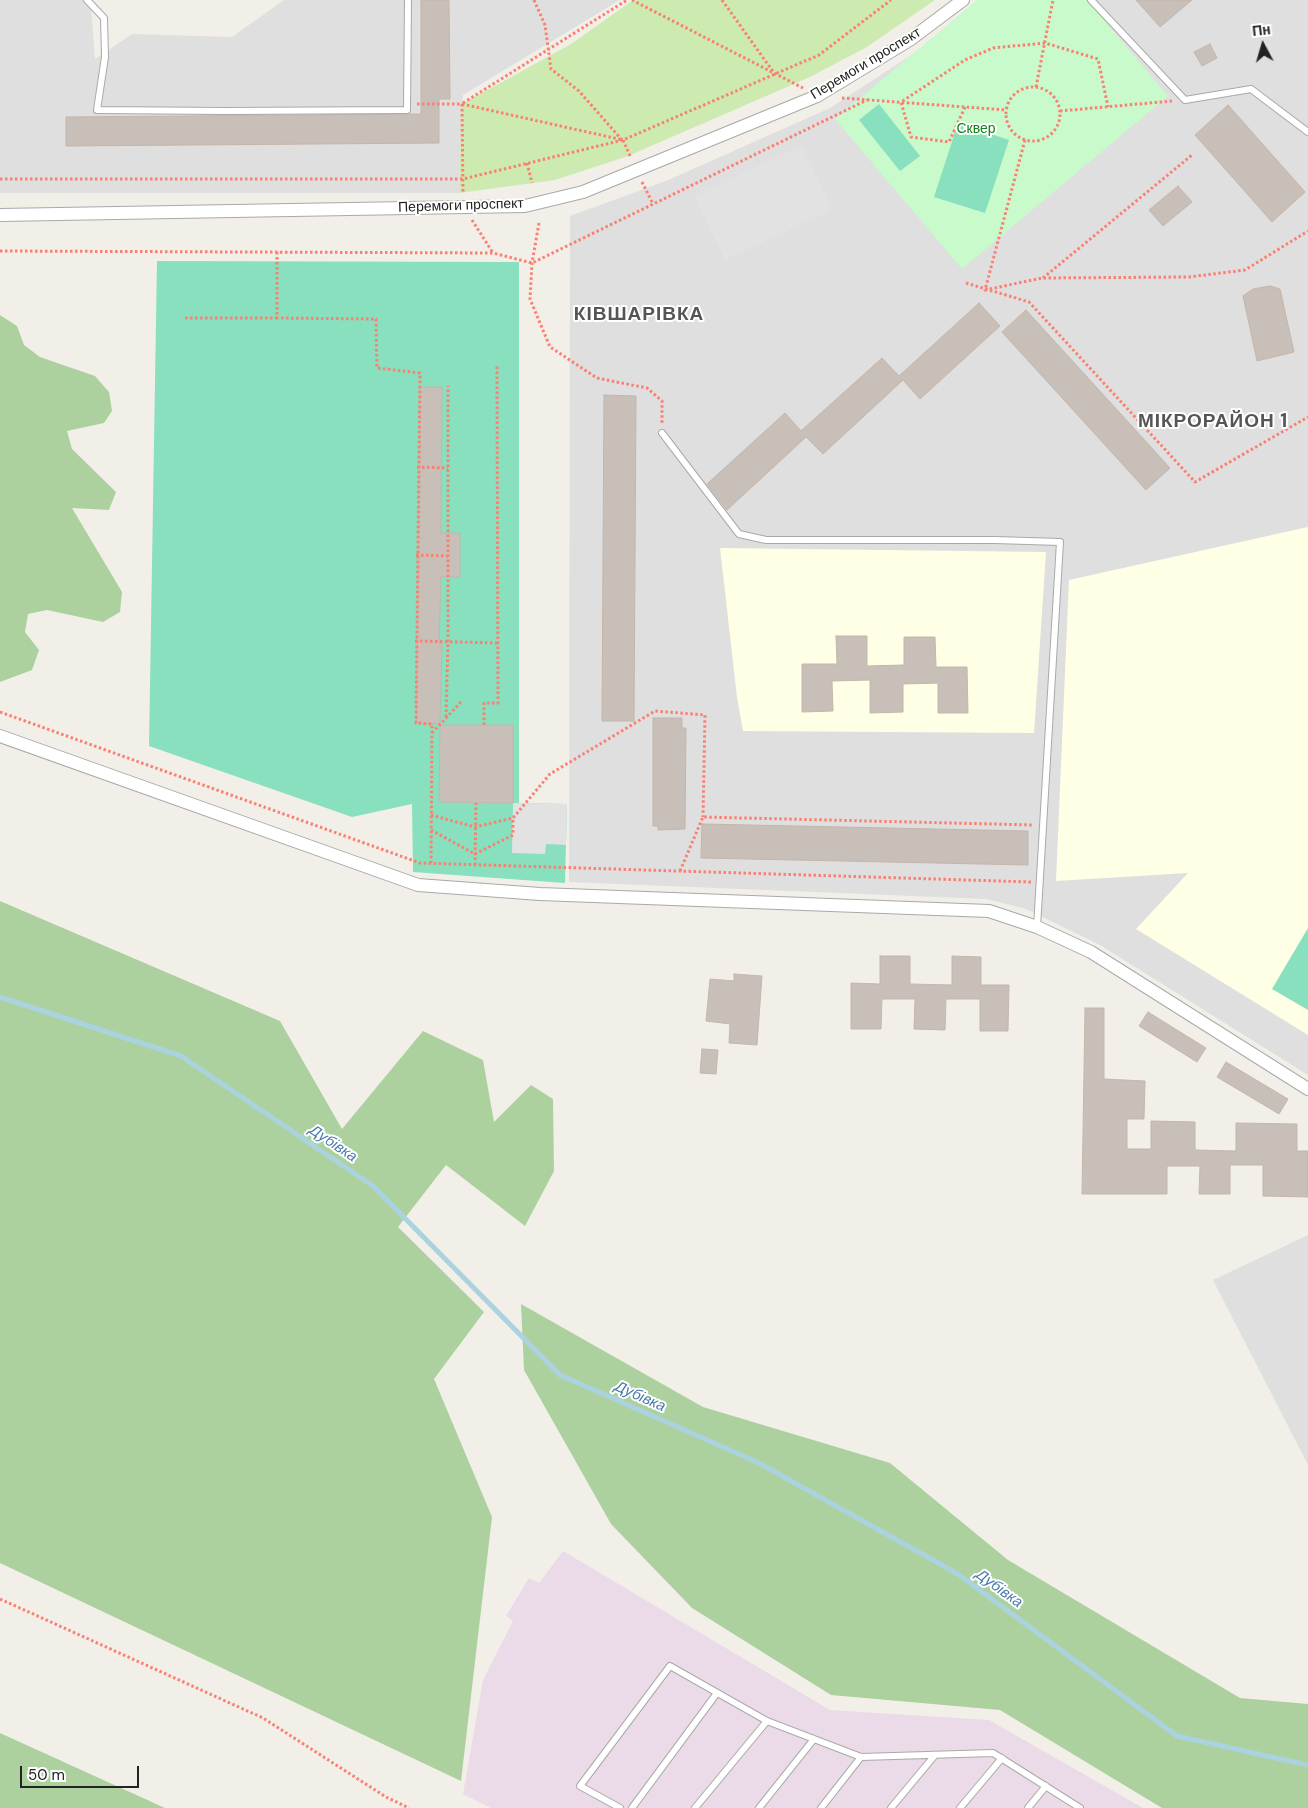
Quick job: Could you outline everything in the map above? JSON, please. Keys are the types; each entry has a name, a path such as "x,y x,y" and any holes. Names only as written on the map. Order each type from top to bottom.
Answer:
{"street":[{"name":"Перемоги проспект","path":"0,214 525,206 583,192 635,166 817,96 911,39 963,0"},
{"path":"0,736 418,885 540,894 989,910 1037,927 1091,952 1308,1088"}],"lane":[{"path":"87,0 104,18 105,57 97,110 407,110 408,0"},
{"path":"1091,0 1185,100 1251,89 1308,132"},
{"path":"662,433 739,534 766,540 994,540 1060,542 1037,927"},
{"path":"620,1808 580,1786 670,1666 767,1721 861,1758 993,1753 1080,1808"},
{"path":"632,1808 717,1693"},
{"path":"695,1808 767,1721"},
{"path":"759,1808 814,1739"},
{"path":"891,1808 935,1755"},
{"path":"821,1808 861,1758"},
{"path":"960,1808 1002,1758"},
{"path":"1028,1808 1046,1786"}],"path":[{"path":"534,0 545,24 551,69 579,91 623,140 653,204"},
{"path":"462,104 627,0"},
{"path":"632,0 817,96 1006,110"},
{"path":"722,0 775,74"},
{"path":"0,179 463,178 623,140 819,54 891,0"},
{"path":"1036,87 1053,0"},
{"path":"901,102 965,60 993,48 1045,43 1098,59 1108,107"},
{"path":"1036,87 1052,94 1060,111 1057,128 1043,140 1025,140 1011,130 1007,122 1006,110 1012,97 1019,91 1036,87"},
{"path":"1060,111 1185,100"},
{"path":"901,102 911,137 948,142 965,107"},
{"path":"407,104 462,104 623,140"},
{"path":"462,104 463,207 493,253"},
{"path":"985,290 1025,140"},
{"path":"1042,278 1192,155"},
{"path":"527,163 532,183"},
{"path":"538,223 532,263 530,299 550,347 598,378 647,388 662,401 662,433"},
{"path":"985,290 1042,278 1188,278 1245,270 1308,231"},
{"path":"277,252 277,318"},
{"path":"966,283 1028,302 1195,482 1308,417"},
{"path":"185,318 376,319 377,368 420,373 416,723 432,724 431,863"},
{"path":"484,725 484,703 498,703 497,366"},
{"path":"446,717 448,642 448,386"},
{"path":"418,467 448,468"},
{"path":"417,555 448,556"},
{"path":"417,641 498,643"},
{"path":"432,733 461,702"},
{"path":"431,815 475,828 513,818 550,774 655,711 705,715 703,817 680,871"},
{"path":"0,712 420,863 1039,882"},
{"path":"475,865 476,803"},
{"path":"703,817 1043,825"},
{"path":"475,854 513,835 513,818"},
{"path":"431,830 475,854"},
{"path":"0,1600 262,1718 386,1797 409,1808"}],"shaded area":[{"path":"0,0 84,0 91,7 95,59 132,34 232,37 284,0 620,0 463,95 459,193 0,193"},
{"path":"989,0 1308,0 1308,1075 1100,945 1026,909 986,899 569,882 570,216 666,181 830,108 939,37"},
{"path":"802,145 832,210 725,260 694,196"},
{"path":"1308,527 1308,1035 1136,929 1188,873 1056,881 1069,580"},
{"path":"720,548 1046,552 1034,733 743,731 737,697"},
{"path":"513,803 567,804 566,845 546,844 545,854 512,853"},
{"path":"1308,1235 1308,1465 1213,1280"},
{"path":"563,1551 830,1710 989,1720 1143,1808 491,1808 463,1794 483,1680 513,1621 506,1616 529,1578 539,1583"}],"green space":[{"path":"633,0 935,0 867,47 810,77 628,156 555,180 459,193 462,104 571,44"},
{"name":"Сквер","path":"977,0 1087,0 1168,96 962,269 835,119"},
{"path":"879,104 920,156 900,171 859,120"},
{"path":"958,123 1009,140 985,213 934,197"},
{"path":"157,261 519,262 519,803 567,804 565,883 413,872 412,804 352,817 149,746"},
{"path":"0,315 17,326 24,345 40,357 95,376 109,392 112,411 104,423 67,431 72,449 116,492 109,510 72,508 122,592 120,612 103,622 47,610 28,614 25,632 39,650 32,670 0,682"},
{"path":"0,901 280,1021 342,1129 423,1031 483,1060 494,1122 531,1085 553,1099 554,1171 525,1226 446,1165 398,1227 484,1312 434,1379 492,1517 461,1781 0,1563"},
{"path":"1308,928 1308,1010 1272,989"},
{"path":"521,1304 703,1407 890,1463 1008,1560 1240,1698 1308,1704 1308,1808 1162,1808 1000,1710 831,1695 692,1608 611,1524 524,1370"},
{"path":"0,1733 165,1808 0,1808"}],"building":[{"path":"421,0 449,0 450,99 439,99 439,143 66,146 66,117 421,114"},
{"path":"1136,0 1192,0 1160,27"},
{"path":"1210,44 1217,58 1202,66 1194,52"},
{"path":"1228,105 1305,192 1272,222 1195,135"},
{"path":"1178,186 1192,202 1163,226 1149,210"},
{"path":"1270,286 1280,289 1294,352 1257,361 1243,296 1253,289"},
{"path":"979,303 1000,326 920,399 903,380 823,454 806,437 727,510 707,484 785,413 801,431 882,358 899,376"},
{"path":"1026,310 1170,468 1146,490 1002,332"},
{"path":"420,387 442,387 441,533 460,533 460,577 441,577 439,644 442,644 440,724 416,723"},
{"path":"604,395 636,396 634,721 602,721"},
{"path":"836,636 867,636 867,666 904,665 904,637 935,637 936,667 967,667 968,713 938,713 938,683 903,684 903,712 870,713 870,680 832,681 833,711 802,712 802,664 837,664"},
{"path":"653,718 682,718 682,728 686,728 685,829 658,830 658,826 653,826"},
{"path":"440,725 513,725 513,803 439,802"},
{"path":"702,824 1028,831 1028,865 701,858"},
{"path":"880,956 910,956 910,984 952,985 952,956 981,957 981,985 1009,985 1008,1031 980,1031 980,999 946,999 945,1030 914,1029 915,999 882,999 881,1029 851,1029 851,983 880,984"},
{"path":"734,974 762,976 757,1045 729,1043 730,1024 706,1021 710,979 734,981"},
{"path":"1085,1008 1104,1008 1104,1079 1145,1081 1144,1119 1127,1119 1127,1149 1151,1149 1151,1121 1195,1122 1195,1150 1236,1151 1236,1123 1297,1124 1297,1151 1308,1151 1308,1197 1263,1196 1263,1165 1230,1165 1230,1194 1199,1194 1200,1166 1167,1166 1167,1194 1082,1194"},
{"path":"1148,1012 1206,1048 1197,1062 1139,1026"},
{"path":"702,1049 718,1050 716,1074 700,1073"},
{"path":"1226,1062 1288,1099 1279,1114 1217,1077"}],"waterway":[{"name":"Дубівка","path":"0,997 181,1056 373,1186 560,1375 757,1462 958,1574 1177,1736 1308,1765"}],"district":[{"name":"КІВШАРІВКА","path":"639,315"},
{"name":"МІКРОРАЙОН 1","path":"1213,422"}]}
